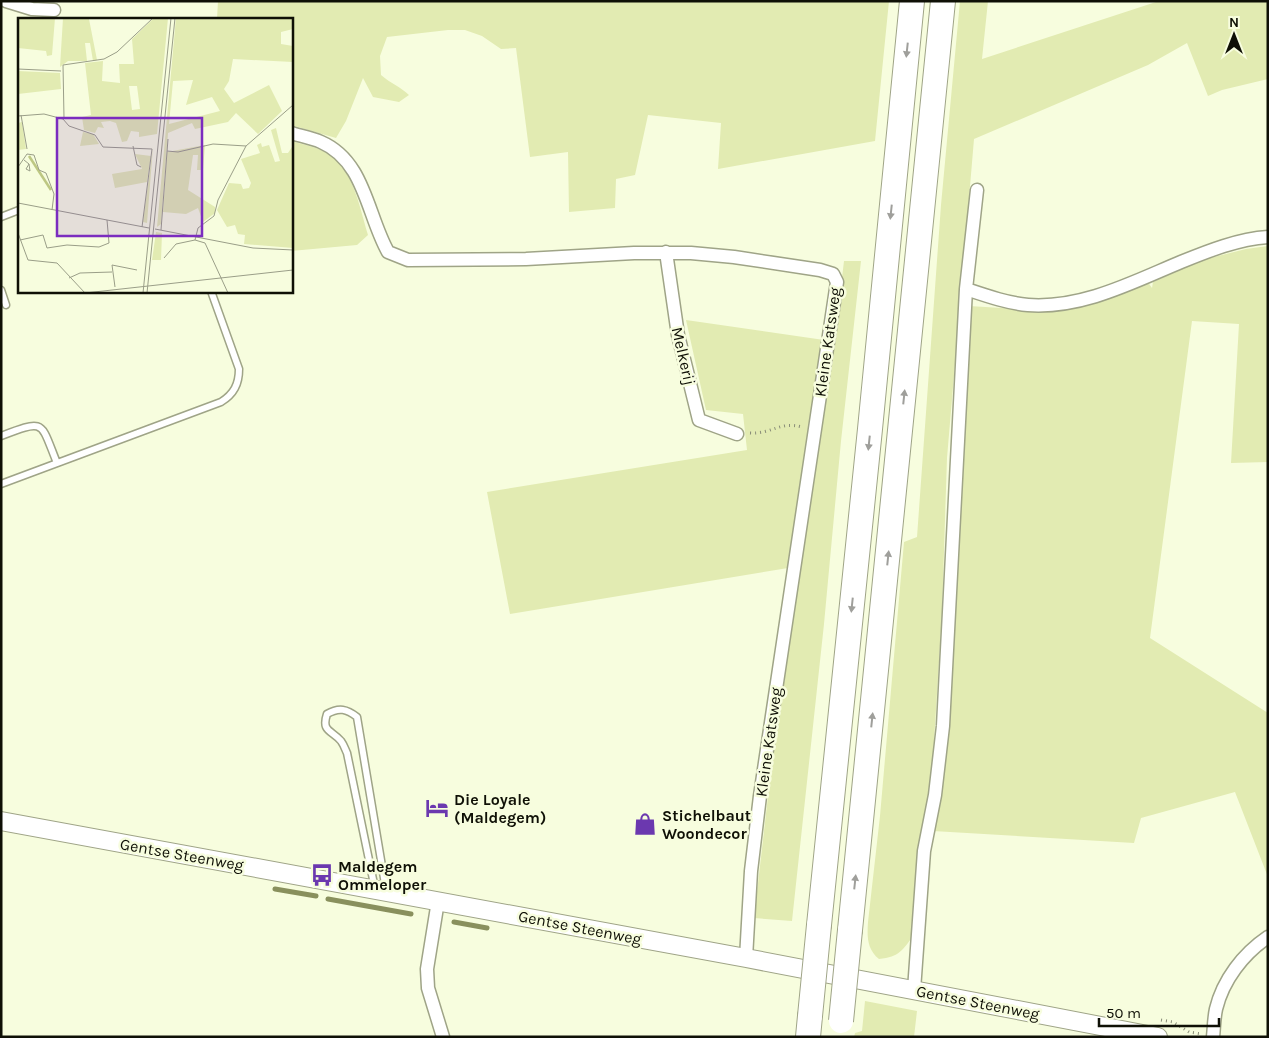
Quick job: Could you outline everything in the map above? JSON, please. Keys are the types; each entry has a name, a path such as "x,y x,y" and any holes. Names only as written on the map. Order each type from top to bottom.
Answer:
{"highway":[{"path":"809,1026 912,1"},
{"path":"840,1029 943,1"}],"street":[{"path":"6,1 57,14 64,1"},
{"name":"Kleine Katsweg","path":"292,133 322,142 346,159 361,182 379,235 388,252 408,260 526,259 634,252 666,252 734,256 820,270 833,274 837,282 759,805 751,871 746,958"},
{"path":"914,990 924,851 935,795 943,726 966,289 977,190"},
{"path":"966,289 998,300 1029,305 1058,304 1112,291 1210,250 1256,238 1268,237"},
{"name":"Melkerij","path":"666,252 678,335 699,420 737,434"},
{"name":"Gentse Steenweg","path":"1,821 746,958 1158,1037"},
{"path":"438,901 427,969 428,988 443,1037"},
{"path":"1213,1037 1216,1010 1222,990 1238,963 1268,937"}],"lane":[{"path":"1,217 18,210"},
{"path":"1,290 6,305"},
{"path":"1,484 221,402 233,392 239,378 239,369 211,292"},
{"path":"1,436 30,425 38,425 44,430 58,463"},
{"path":"345,709 357,718 381,891 347,753 343,743 328,731 326,726 325,720 332,711 345,709"}],"path":[{"path":"737,434 767,432 782,425 815,431"}],"green space":[{"path":"218,1 889,1 875,141 718,169 721,123 648,115 635,175 616,179 615,208 569,212 568,152 530,157 516,48 501,49 482,36 465,30 448,30 387,37 380,56 381,75 409,95 399,102 373,97 363,78 346,121 336,138 292,125 292,18 217,18"},
{"path":"960,1 988,1 982,59 1159,1 1268,1 1268,79 1222,90 1208,96 1187,43 1148,65 974,139 947,458 942,613 931,790 915,934 896,954 879,959 870,947 868,922 880,816 904,542 917,537 941,205"},
{"path":"292,141 325,152 334,158 347,174 356,194 368,235 357,245 292,251"},
{"path":"1268,246 1268,462 1231,463 1239,324 1192,321 1150,638 1268,713 1268,877 1235,792 1141,818 1134,843 933,831 942,792 947,746 969,306 1048,311 1061,310 1093,303 1147,281 1152,288 1153,282 1202,260 1246,249"},
{"path":"844,261 861,261 792,921 754,918 770,779"},
{"path":"686,320 824,340 788,568 510,614 487,492 747,450 743,414 706,410"},
{"path":"865,1001 917,1011 914,1037 854,1037 855,1033 862,1031"}],"waterway":[{"path":"275,889 316,896"},
{"path":"328,899 411,914"},
{"path":"454,922 487,928"}],"place":[{"name":"Die Loyale (Maldegem)","path":"437,808"},
{"name":"Stichelbaut Woondecor","path":"645,824"},
{"name":"Maldegem Ommeloper","path":"322,875"}]}
